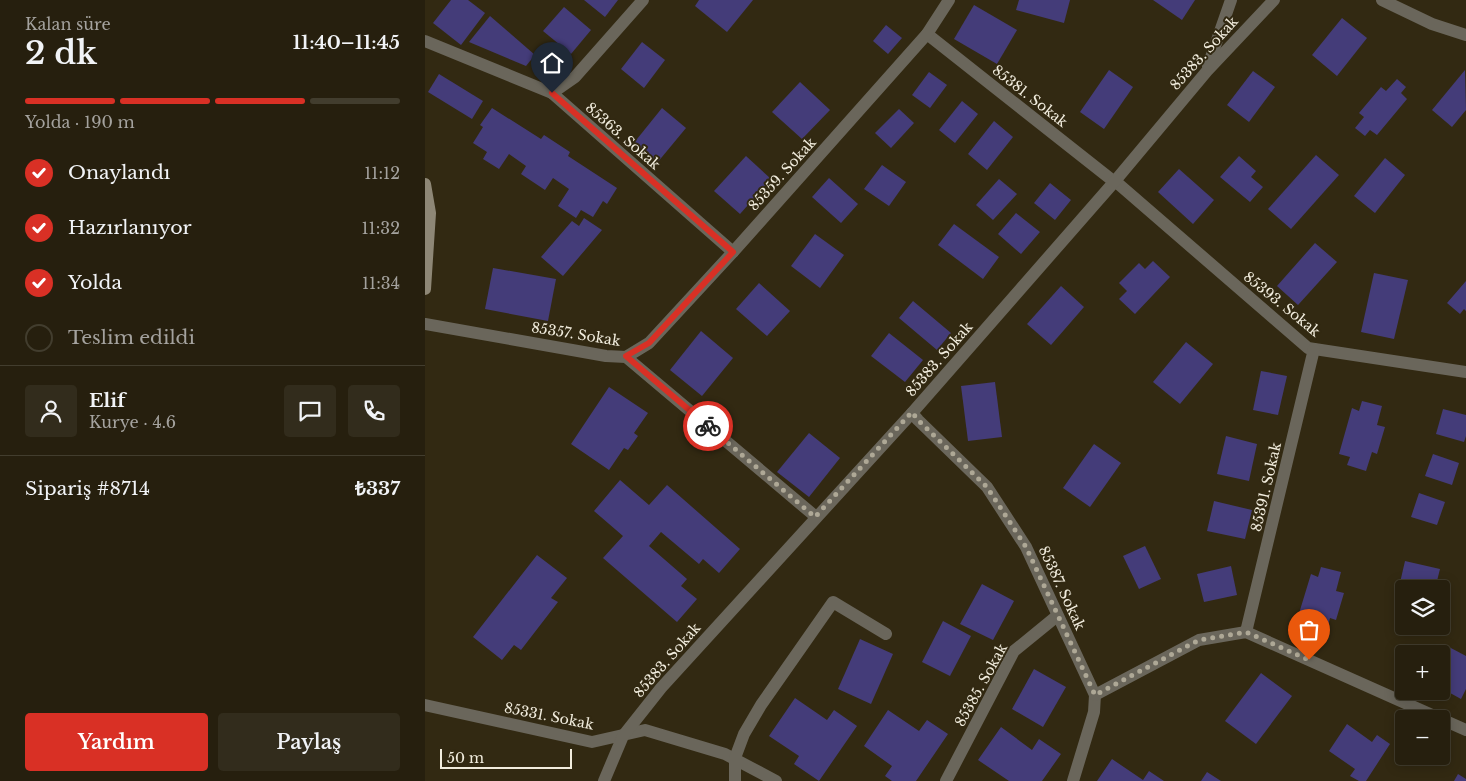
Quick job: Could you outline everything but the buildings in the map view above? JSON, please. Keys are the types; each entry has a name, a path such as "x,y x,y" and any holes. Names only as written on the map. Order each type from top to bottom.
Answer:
{"main road":[{"path":"425,184 430,213 425,289"}],"street":[{"path":"552,93 575,77 643,0"},
{"name":"85359. Sokak","path":"626,356 649,343 733,252 927,34 949,0"},
{"path":"1207,71 1231,0"},
{"name":"85383. Sokak","path":"604,781 623,736 661,688 912,412 1115,181 1207,71 1274,0"},
{"path":"1382,0 1432,24 1466,36"},
{"name":"85381. Sokak","path":"927,34 1115,181"},
{"name":"85363. Sokak","path":"425,41 552,93 733,252"},
{"name":"85393. Sokak","path":"1115,181 1308,348 1466,372"},
{"name":"85357. Sokak","path":"425,324 606,356 626,356 815,517"},
{"name":"85391. Sokak","path":"1246,632 1314,349"},
{"name":"85387. Sokak","path":"912,412 987,487 1026,547 1095,695"},
{"path":"735,781 735,758 744,734 761,706 833,602 886,634"},
{"name":"85385. Sokak","path":"946,781 1014,651 1057,616"},
{"path":"1073,781 1094,712 1095,695 1199,640 1246,632 1421,710"},
{"name":"85331. Sokak","path":"425,706 593,742 645,730 735,758 776,781"},
{"path":"1450,723 1466,730"}],"way so far":[{"path":"708,426 815,517 912,412 987,487 1026,547 1095,695 1199,640 1246,632 1309,660"}],"route":[{"path":"552,93 733,252 649,343 626,356 708,426"}]}
